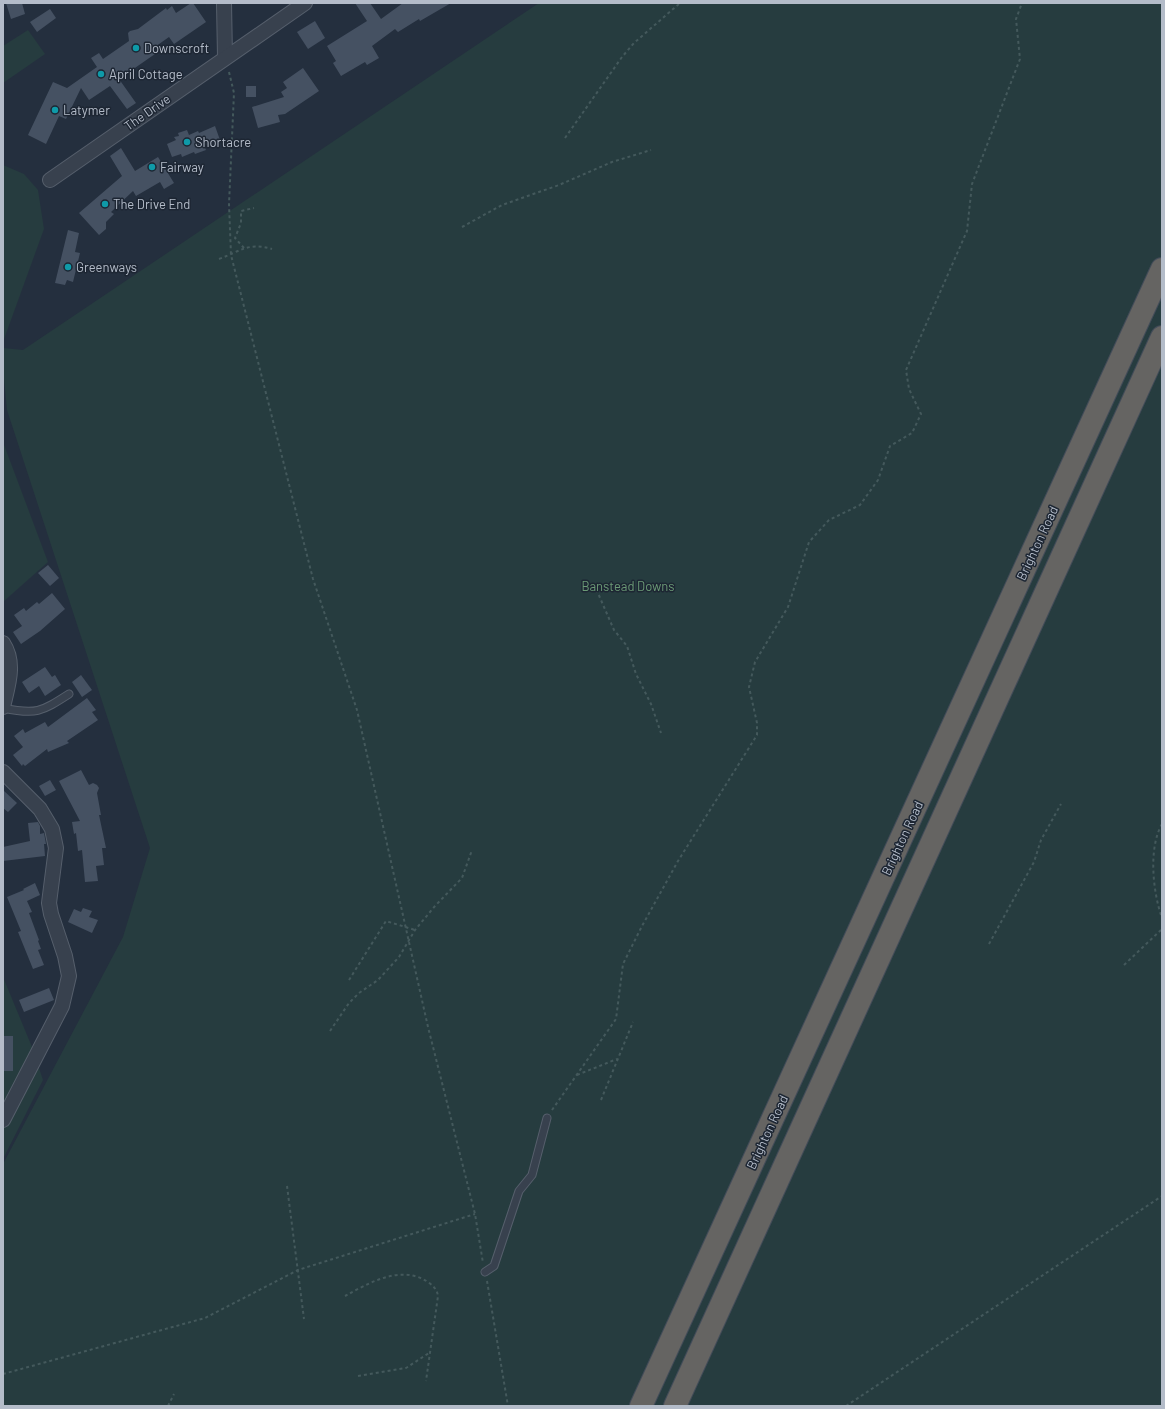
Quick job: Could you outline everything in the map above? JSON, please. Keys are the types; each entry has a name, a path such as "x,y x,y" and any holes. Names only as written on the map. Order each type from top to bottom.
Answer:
{"highway":[{"name":"Brighton Road","path":"641,1406 1162,269"},
{"path":"675,1406 1162,337"}],"street":[{"path":"224,3 225,57"},
{"name":"The Drive","path":"50,180 225,57 305,3"},
{"path":"3,643 9,654 11,663 3,707"},
{"path":"3,772 40,809 52,829 56,848 49,903 51,914 65,956 69,976 62,1006 3,1120"}],"lane":[{"path":"3,707 32,713 46,709 69,694"},
{"path":"485,1272 494,1266 519,1191 532,1175 547,1118"}],"path":[{"path":"565,138 622,56 634,43 680,3"},
{"path":"547,1118 616,1018 623,964 678,861 757,735 757,723 749,687 755,662 788,607 809,542 829,520 860,506 878,480 890,446 912,434 922,414 909,389 906,370 967,231 972,184 1020,59 1016,19 1022,3"},
{"path":"225,57 234,93 229,204 231,255 313,579 357,710 428,1027 475,1214 508,1406"},
{"path":"462,227 502,205 566,183 612,162 651,150"},
{"path":"244,248 235,238 241,223 241,211 254,208"},
{"path":"219,259 252,245 259,245 272,249"},
{"path":"594,584 614,630 627,646 636,674 651,704 661,733"},
{"path":"990,944 1034,862 1040,840 1061,804"},
{"path":"1162,824 1156,834 1153,880 1156,902 1162,918"},
{"path":"330,1031 349,1003 359,993 378,980 398,957 415,930 435,906 462,878 472,850"},
{"path":"349,980 386,921 415,930"},
{"path":"1124,965 1162,929"},
{"path":"601,1100 617,1059 634,1022"},
{"path":"577,1075 617,1059"},
{"path":"287,1186 304,1319"},
{"path":"846,1406 1162,1196"},
{"path":"3,1374 205,1318 298,1270 475,1214"},
{"path":"345,1296 365,1285 390,1276 414,1275 434,1286 438,1296 426,1380"},
{"path":"358,1376 406,1368 430,1353"},
{"path":"168,1406 174,1394"}],"green space":[{"name":"Banstead Downs","path":"539,3 1162,3 1162,1406 3,1406 3,1164 123,937 150,848 7,410 3,369 3,348 23,350"},
{"path":"28,30 45,54 3,83 3,46"},
{"path":"3,165 24,174 38,190 44,229 3,342"},
{"path":"3,442 48,562 3,602"},
{"path":"3,977 32,1047 43,1080 3,1159"}],"building":[{"path":"6,3 22,3 25,14 11,19"},
{"path":"193,3 206,22 174,44 169,37 152,49 155,54 119,79 136,103 127,109 110,86 89,100 81,88 66,119 59,116 46,144 28,135 53,82 67,88 97,67 91,58 99,53 103,59 129,41 128,33 130,31 138,29 166,8 167,10 172,6 176,13"},
{"path":"355,3 370,3 381,19 403,3 451,3 420,21 419,19 398,32 395,29 372,46 379,58 367,65 365,62 341,76 333,63 336,61 327,46 367,21"},
{"path":"50,9 56,18 37,32 30,22"},
{"path":"315,21 325,38 308,49 297,32"},
{"path":"303,68 319,91 285,114 278,115 280,122 258,128 252,107 284,97 281,92 287,88 283,82"},
{"path":"246,86 256,86 256,97 246,97"},
{"name":"Shortacre","path":"215,126 220,140 204,146 206,150 195,154 194,152 182,157 181,154 172,157 167,144 176,140 174,137 179,136 178,133 187,130 189,135 198,131 199,133"},
{"path":"121,148 135,171 158,157 174,183 164,189 160,182 136,196 133,191 111,212 114,214 106,222 106,229 99,235 79,213 122,176 110,156"},
{"name":"Greenways","path":"68,230 79,233 75,252 80,253 73,282 67,280 65,285 55,283"},
{"path":"48,565 59,578 50,586 38,573"},
{"path":"52,593 65,609 40,631 21,644 13,632 22,626 14,615 24,608 26,611 37,602 39,604"},
{"path":"45,667 52,677 55,675 61,685 45,696 39,686 29,693 22,682"},
{"path":"81,675 92,690 82,697 72,682"},
{"path":"87,698 96,710 92,712 98,720 67,741 69,743 48,752 47,749 25,766 23,764 22,766 13,755 23,747 14,736 23,729 25,733 45,722 48,727"},
{"path":"81,770 89,785 93,783 99,788 97,793 101,815 99,815 106,848 102,848 104,865 96,866 98,881 85,882 82,850 78,851 76,833 74,834 72,822 80,821 59,781"},
{"path":"50,780 56,790 45,796 39,786"},
{"path":"3,790 17,803 8,812 3,808"},
{"path":"38,822 40,826 40,834 44,833 46,844 44,844 45,856 3,861 3,847 30,841 28,823"},
{"path":"35,883 40,895 27,901 32,912 29,913 39,940 41,949 38,950 44,965 33,969 18,932 21,931 7,897 24,890 23,889"},
{"path":"83,908 92,911 89,917 98,920 92,933 68,922 74,909 81,912"},
{"path":"49,988 54,1000 24,1012 19,1000"},
{"path":"3,1036 13,1036 13,1071 3,1071"}],"place":[{"name":"Downscroft","path":"136,48"},
{"name":"April Cottage","path":"101,74"},
{"name":"Latymer","path":"55,110"},
{"name":"Shortacre","path":"187,142"},
{"name":"Fairway","path":"152,167"},
{"name":"The Drive End","path":"105,204"},
{"name":"Greenways","path":"68,267"}]}
